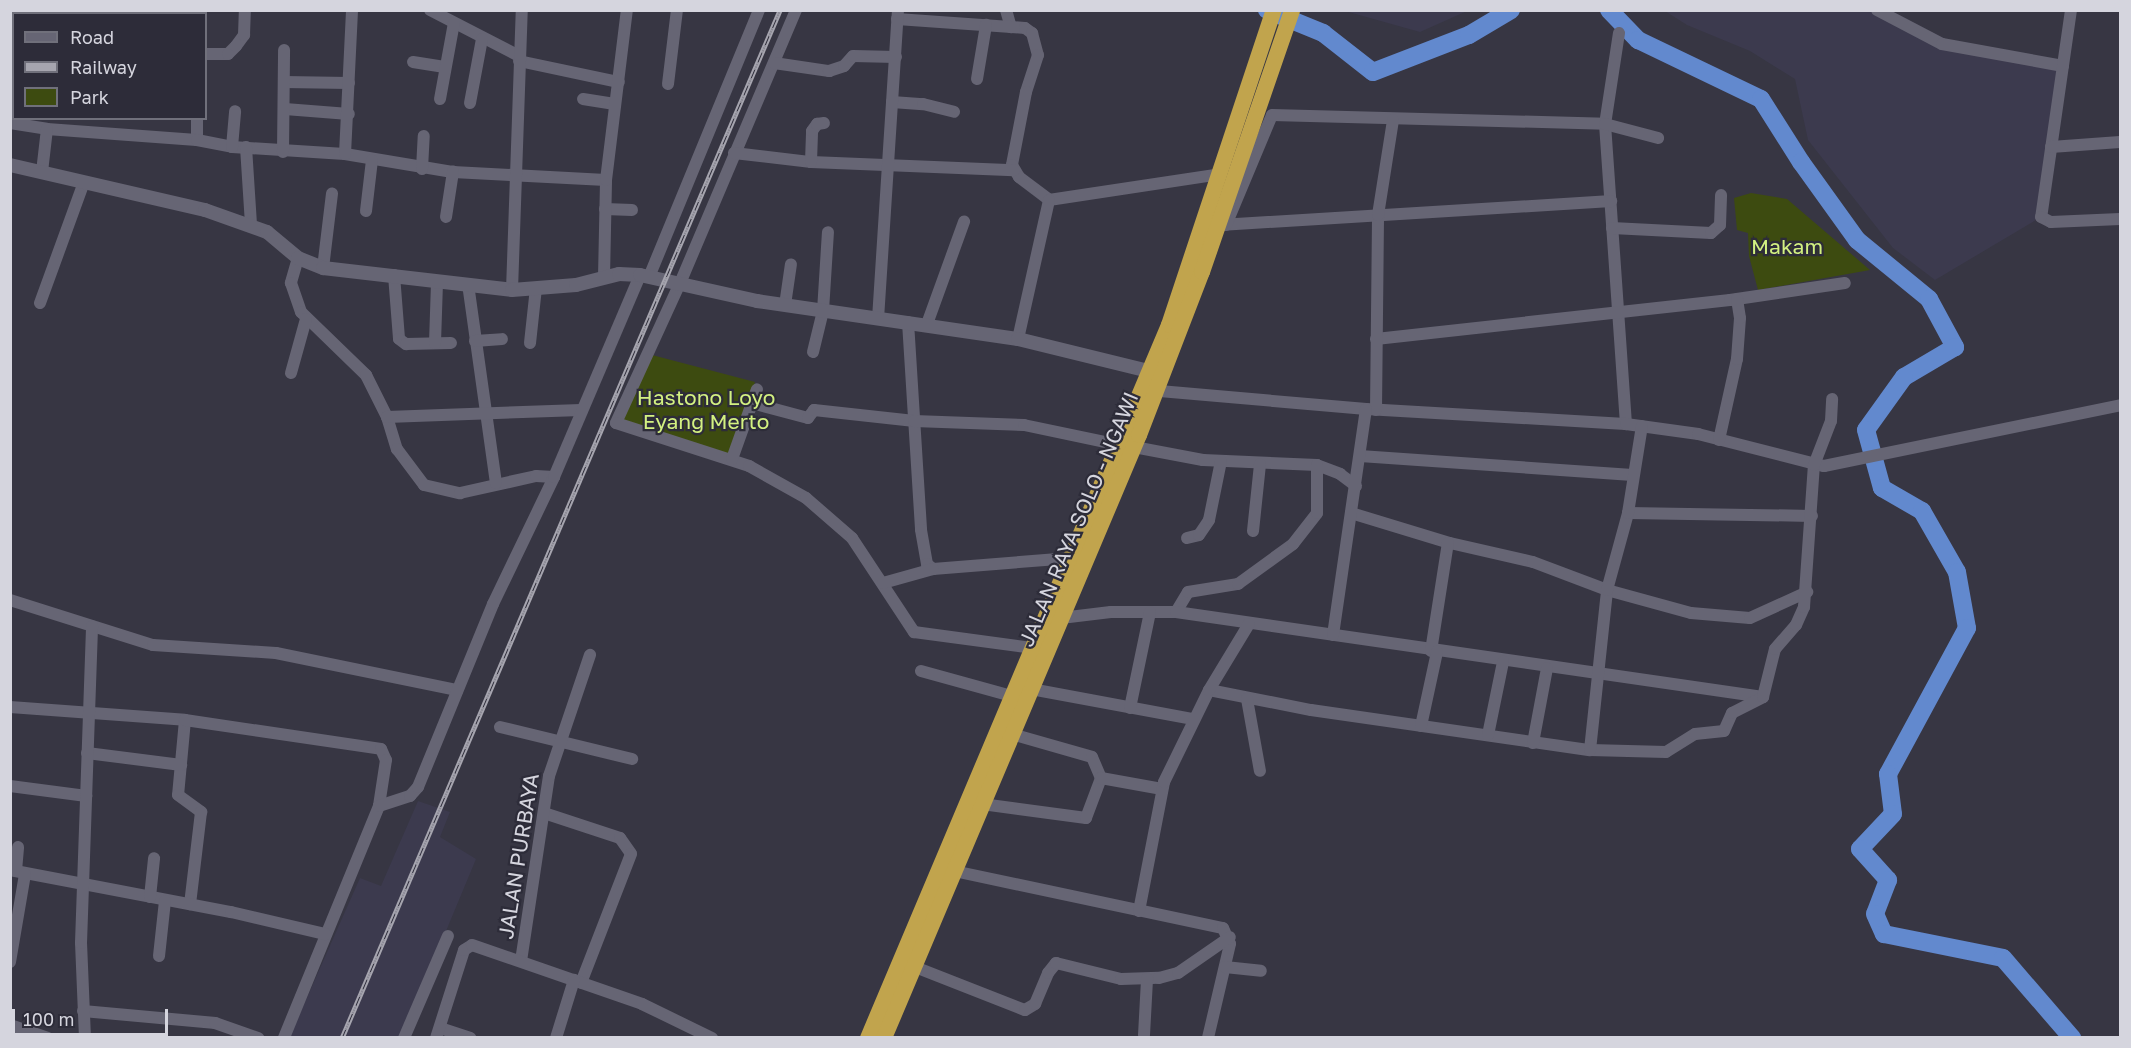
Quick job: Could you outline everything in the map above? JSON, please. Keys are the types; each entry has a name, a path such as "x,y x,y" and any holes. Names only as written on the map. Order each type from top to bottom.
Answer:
{"highway":[{"name":"JALAN RAYA SOLO - NGAWI","path":"884,1038 1061,618 1156,373 1222,225 1274,38 1274,10"},
{"name":"JALAN RAYA SOLO - NGAWI","path":"1156,373 1220,174 1274,38 1292,10"},
{"name":"JALAN RAYA SOLO - NGAWI","path":"868,1038 1071,558 1127,446"}],"street":[{"path":"207,54 228,54 236,46 244,35 245,10"},
{"path":"345,154 349,114 352,10"},
{"path":"430,10 519,59 619,82"},
{"path":"512,290 522,10"},
{"path":"604,277 606,180 627,10"},
{"path":"668,84 676,10"},
{"path":"379,806 416,791 457,690 554,477 581,410 644,276 759,10"},
{"path":"796,10 680,283 616,423 656,438 732,459 765,472 822,510 852,538 883,583 903,620 914,632 1033,648"},
{"path":"1006,10 1011,27"},
{"path":"1877,10 1942,44 2063,66"},
{"path":"2071,10 2041,217 2050,222 2121,219"},
{"path":"878,319 897,15 1025,28 1032,33 1038,55 1023,103 1012,157 1014,170"},
{"path":"440,99 454,23"},
{"path":"977,79 986,25"},
{"path":"1619,33 1605,124 1626,424"},
{"path":"470,103 482,39"},
{"path":"283,152 284,50"},
{"path":"774,63 829,71 844,66 853,56 896,57"},
{"path":"413,62 445,68"},
{"path":"284,82 349,83"},
{"path":"582,99 615,104"},
{"path":"892,102 923,104 954,112"},
{"path":"285,108 349,114"},
{"path":"232,147 235,111"},
{"path":"1611,201 1222,225 1270,116 1605,124 1658,138"},
{"path":"197,120 197,140"},
{"path":"1333,635 1360,456 1371,410 1376,339 1378,215 1394,120"},
{"path":"10,123 47,129 197,140 232,147 283,152 345,154 422,169 453,172 516,173 606,180"},
{"path":"811,162 812,130 817,124 824,123"},
{"path":"42,172 47,129"},
{"path":"422,169 424,136"},
{"path":"2050,147 2121,142"},
{"path":"246,147 251,225"},
{"path":"734,153 811,162 1014,170 1049,200 1220,174"},
{"path":"366,212 372,160"},
{"path":"10,165 205,210 251,225 267,232 298,258 324,268 512,290 604,277 644,276 785,305 1018,339 1156,373"},
{"path":"446,218 453,172"},
{"path":"40,303 84,182"},
{"path":"324,268 332,194"},
{"path":"1612,228 1711,233 1720,225 1721,195"},
{"path":"1018,339 1049,200"},
{"path":"605,209 633,210"},
{"path":"927,324 964,222"},
{"path":"813,352 823,311 828,232"},
{"path":"298,258 292,291 306,319 326,334 366,375 387,417 397,448 424,485 460,493 496,483 536,476 554,477"},
{"path":"785,305 790,264"},
{"path":"394,275 399,339 406,344 451,343"},
{"path":"435,343 437,282"},
{"path":"1376,339 1737,299 1845,283"},
{"path":"468,284 484,413 496,483"},
{"path":"530,343 536,288"},
{"path":"1719,440 1737,359 1740,318 1737,299"},
{"path":"291,373 306,319"},
{"path":"909,322 924,555 933,569"},
{"path":"475,341 502,339"},
{"path":"732,459 757,389"},
{"path":"1149,391 1371,410 1626,424 1719,440 1814,465 1833,466 2121,405"},
{"path":"1209,690 1247,699 1590,750 1669,751 1695,734 1725,731 1732,713 1763,697 1775,650 1801,618 1807,592 1814,465 1831,421 1832,399"},
{"path":"753,403 808,418 814,410 914,421 1024,425 1127,446 1221,461 1317,465 1340,474 1356,486"},
{"path":"387,417 581,410"},
{"path":"1590,750 1596,675 1607,590 1628,513 1632,475 1642,426"},
{"path":"1360,456 1632,475"},
{"path":"1187,538 1204,531 1209,520 1221,461"},
{"path":"1253,531 1260,464"},
{"path":"1176,612 1188,592 1238,584 1293,544 1317,513 1317,465"},
{"path":"1351,513 1448,543 1533,562 1607,590 1691,613 1743,619 1807,592"},
{"path":"1628,513 1812,516"},
{"path":"1421,726 1434,651 1448,543"},
{"path":"883,583 933,569 1071,558"},
{"path":"10,600 176,650 276,653 457,690"},
{"path":"1130,708 1150,612"},
{"path":"1061,618 1176,612 1503,662 1763,697"},
{"path":"1139,911 1161,789 1209,690 1249,624"},
{"path":"85,1038 83,884 92,626"},
{"name":"JALAN PURBAYA","path":"521,961 549,776 590,655"},
{"path":"1488,735 1503,662"},
{"path":"1533,743 1547,668"},
{"path":"921,671 1012,696"},
{"path":"1031,689 1193,720"},
{"path":"1247,699 1260,771"},
{"path":"10,707 89,711 185,720 381,749 386,760 379,806 284,1038"},
{"path":"185,720 179,799 201,812 190,904"},
{"path":"500,727 632,759"},
{"path":"982,804 1086,818 1101,778 1092,757 1012,734"},
{"path":"87,753 181,765"},
{"path":"1101,778 1161,789"},
{"path":"10,786 86,796"},
{"path":"544,813 620,837 631,854 556,1038"},
{"path":"10,962 18,847"},
{"path":"150,897 154,858"},
{"path":"954,871 1223,928 1230,937 1208,1038"},
{"path":"17,872 190,904 325,934"},
{"path":"159,956 165,901"},
{"path":"404,1038 448,936"},
{"path":"915,967 1025,1010 1035,1004 1048,973 1056,963 1101,976 1147,979 1178,973 1230,937"},
{"path":"470,1038 438,1033 466,947 476,945 642,1004 712,1038"},
{"path":"1225,967 1261,971"},
{"path":"1144,1035 1147,979"},
{"path":"83,1011 215,1023 258,1038"},
{"path":"10,1025 48,1038"}],"shaded area":[{"path":"1345,11 1467,11 1420,32"},
{"path":"1665,11 1879,11 1942,44 2063,66 2041,217 1935,280 1893,248 1808,140 1795,79 1750,51 1687,25"},
{"path":"418,801 450,812 440,837 476,859 402,1037 289,1038 360,878 381,886"}],"green space":[{"name":"Makam","path":"1751,193 1787,199 1870,270 1758,290 1749,256 1748,233 1737,230 1734,198"},
{"name":"Hastono Loyo Eyang Merto","path":"652,355 755,382 729,456 624,423 623,412"}],"waterway":[{"path":"1267,10 1323,33 1373,72 1469,35 1511,10"},
{"path":"1609,10 1638,40 1761,99 1801,162 1857,240 1929,299 1955,347 1904,377 1866,430 1882,488 1922,511 1957,572 1967,628 1888,774 1893,814 1860,849 1888,880 1875,914 1884,934 2003,958 2072,1038"}],"railway":[{"path":"342,1038 780,10"}]}
